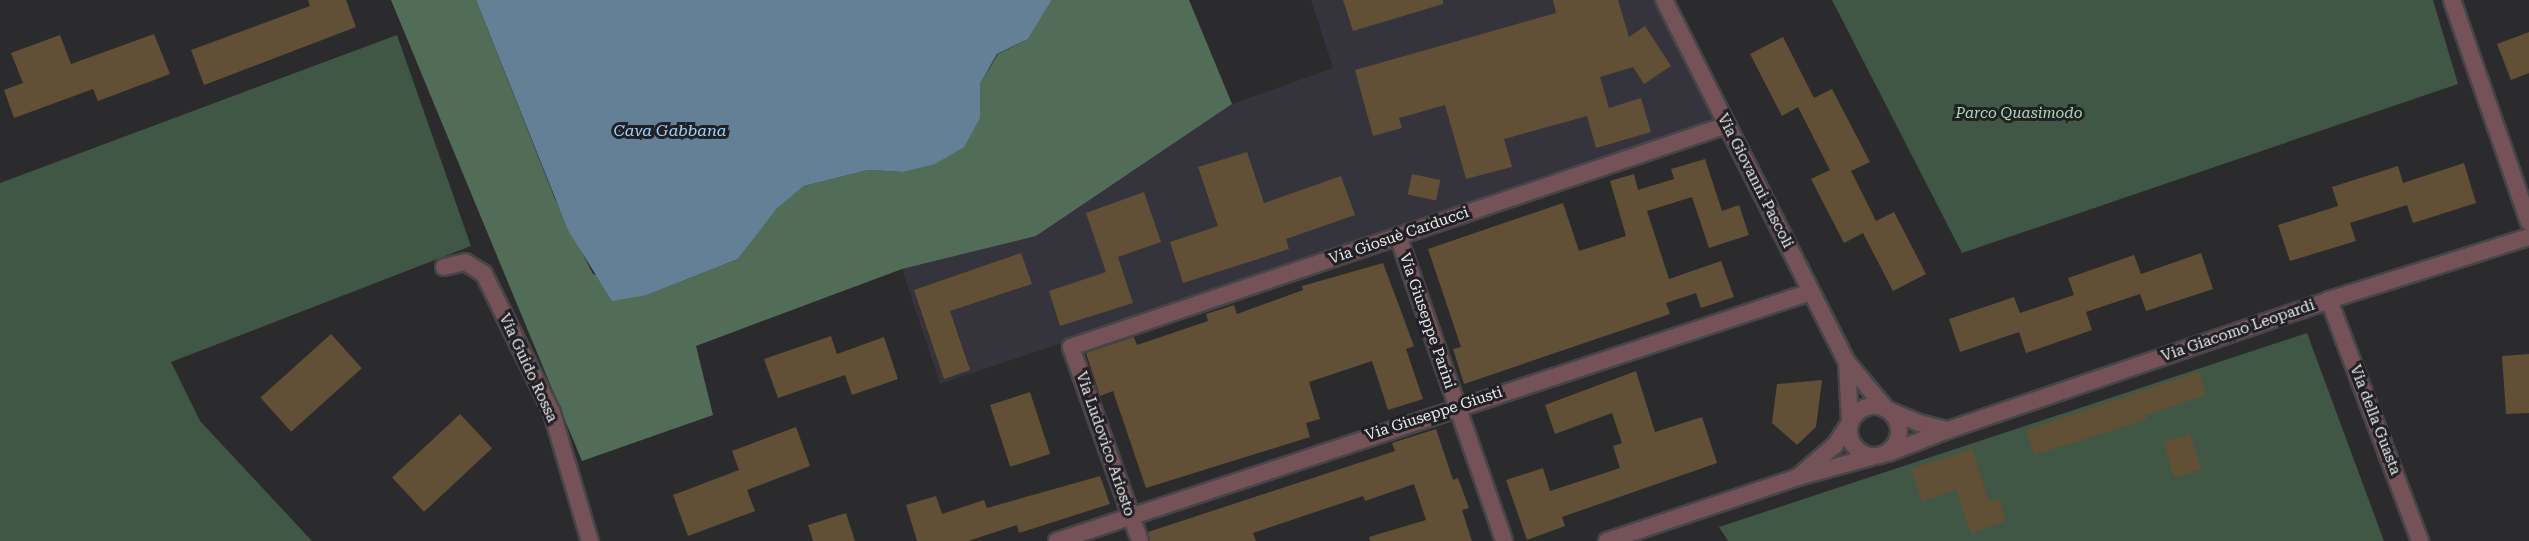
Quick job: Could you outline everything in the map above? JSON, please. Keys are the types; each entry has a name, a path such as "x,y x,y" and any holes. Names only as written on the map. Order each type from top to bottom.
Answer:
{"street":[{"name":"Via Giovanni Pascoli","path":"1664,0 1847,362 1886,409"},
{"path":"2452,0 2529,222"},
{"name":"Via Giosuè Carducci","path":"1071,346 1727,125"},
{"name":"Via Giuseppe Parini","path":"1398,236 1504,541"},
{"name":"Via Giacomo Leopardi","path":"1607,541 1798,477 1888,453 1948,430 2329,300 2529,237"},
{"name":"Via Guido Rossa","path":"444,267 465,262 484,274 552,414 590,541"},
{"name":"Via Giuseppe Giusti","path":"1057,541 1457,406 1811,292"},
{"name":"Via della Guasta","path":"2329,300 2420,541"},
{"name":"Via Ludovico Ariosto","path":"1071,346 1140,541"},
{"name":"Via Giovanni Pascoli","path":"1847,362 1850,423"},
{"name":"Via Giacomo Leopardi","path":"1798,477 1835,445 1861,409 1886,409"},
{"path":"1886,409 1919,423 1948,430"},
{"path":"1886,409 1893,414 1900,431 1888,453"},
{"path":"1850,423 1855,448 1871,457"}],"shaded area":[{"path":"1311,0 1659,0 1721,122 940,384 902,269 1036,236 1232,104 1333,68"}],"green space":[{"path":"391,0 476,0 555,199 593,274 647,295 738,259 777,207 804,186 868,170 902,172 980,118 980,84 998,54 1028,39 1052,0 1189,0 1232,104 1036,236 902,269 696,346 713,415 582,461"},
{"name":"Parco Quasimodo","path":"1832,0 2433,0 2458,84 1962,253"},
{"path":"397,35 471,246 171,362 200,421 312,541 0,541 0,183"},
{"path":"2307,333 2384,541 1728,541 1719,527"}],"water":[{"name":"Cava Gabbana","path":"476,0 1052,0 1028,39 997,54 980,84 980,118 964,147 935,164 902,172 868,170 804,186 777,208 738,259 647,295 612,301 568,230"}],"building":[{"path":"308,0 346,0 356,27 204,85 191,50 310,6"},
{"path":"1343,0 1443,0 1443,4 1353,31"},
{"path":"1553,0 1618,0 1629,37 1645,26 1671,66 1644,84 1633,67 1600,77 1609,108 1641,98 1651,132 1596,148 1587,116 1504,139 1512,167 1466,179 1445,105 1399,118 1402,128 1373,136 1355,70 1556,13"},
{"path":"2529,32 2529,73 2511,80 2497,44"},
{"path":"154,34 170,74 98,101 93,89 14,118 4,90 23,83 11,53 60,35 71,64"},
{"path":"1783,37 1814,98 1832,89 1870,162 1851,171 1876,221 1894,212 1926,274 1893,291 1863,233 1844,243 1811,179 1830,170 1798,107 1782,116 1750,54"},
{"path":"1247,152 1264,203 1341,176 1355,215 1286,239 1289,249 1183,283 1170,242 1218,226 1198,167"},
{"path":"1705,159 1722,211 1739,205 1749,235 1709,248 1692,197 1647,211 1669,279 1721,261 1734,297 1701,308 1696,293 1666,303 1670,314 1464,384 1453,349 1461,347 1428,249 1563,203 1579,251 1626,236 1610,181 1634,174 1638,190 1674,179 1671,169"},
{"path":"2464,163 2476,203 2413,223 2407,205 2350,223 2356,241 2290,261 2278,225 2338,206 2332,187 2398,166 2403,183"},
{"path":"1412,174 1440,180 1436,201 1408,195"},
{"path":"1144,192 1161,242 1118,257 1133,303 1060,326 1049,291 1106,272 1086,213"},
{"path":"1021,253 1032,284 950,311 970,370 944,379 914,290"},
{"path":"2201,253 2213,289 2146,311 2140,294 2086,312 2092,330 2026,353 2019,332 1960,352 1949,319 2014,297 2020,313 2074,295 2068,278 2134,255 2141,274"},
{"path":"1383,263 1414,346 1406,349 1423,399 1388,410 1372,361 1309,382 1320,419 1306,423 1310,437 1146,488 1113,391 1100,396 1086,353 1134,337 1137,345 1208,321 1206,314 1234,305 1237,314 1303,290 1302,286"},
{"path":"331,334 362,368 291,432 260,398"},
{"path":"831,336 837,354 884,337 898,379 852,395 845,375 778,398 764,359"},
{"path":"2529,354 2529,413 2506,414 2502,356"},
{"path":"1636,371 1655,432 1702,417 1717,463 1562,517 1565,526 1527,540 1506,480 1543,468 1550,491 1620,468 1613,446 1622,443 1612,413 1555,434 1545,405"},
{"path":"2199,372 2206,395 2145,415 2147,419 2034,455 2026,430"},
{"path":"1822,380 1816,427 1797,445 1772,423 1777,384"},
{"path":"1030,392 1050,454 1010,467 990,405"},
{"path":"460,414 492,448 424,512 392,477"},
{"path":"796,427 810,466 747,490 755,511 688,536 673,495 739,470 732,451"},
{"path":"1436,429 1453,480 1458,478 1469,508 1462,510 1472,541 1370,541 1369,537 1426,520 1414,484 1365,501 1363,496 1253,533 1256,541 1150,541 1148,532 1395,451 1392,443"},
{"path":"2190,434 2201,469 2174,478 2163,442"},
{"path":"1972,449 1989,502 1999,498 2006,521 1971,533 1956,490 1922,501 1911,469"},
{"path":"1100,476 1110,504 1019,533 1017,525 968,541 917,541 906,505 936,496 942,514 984,500 987,508"},
{"path":"846,513 855,541 813,541 808,525"}]}
